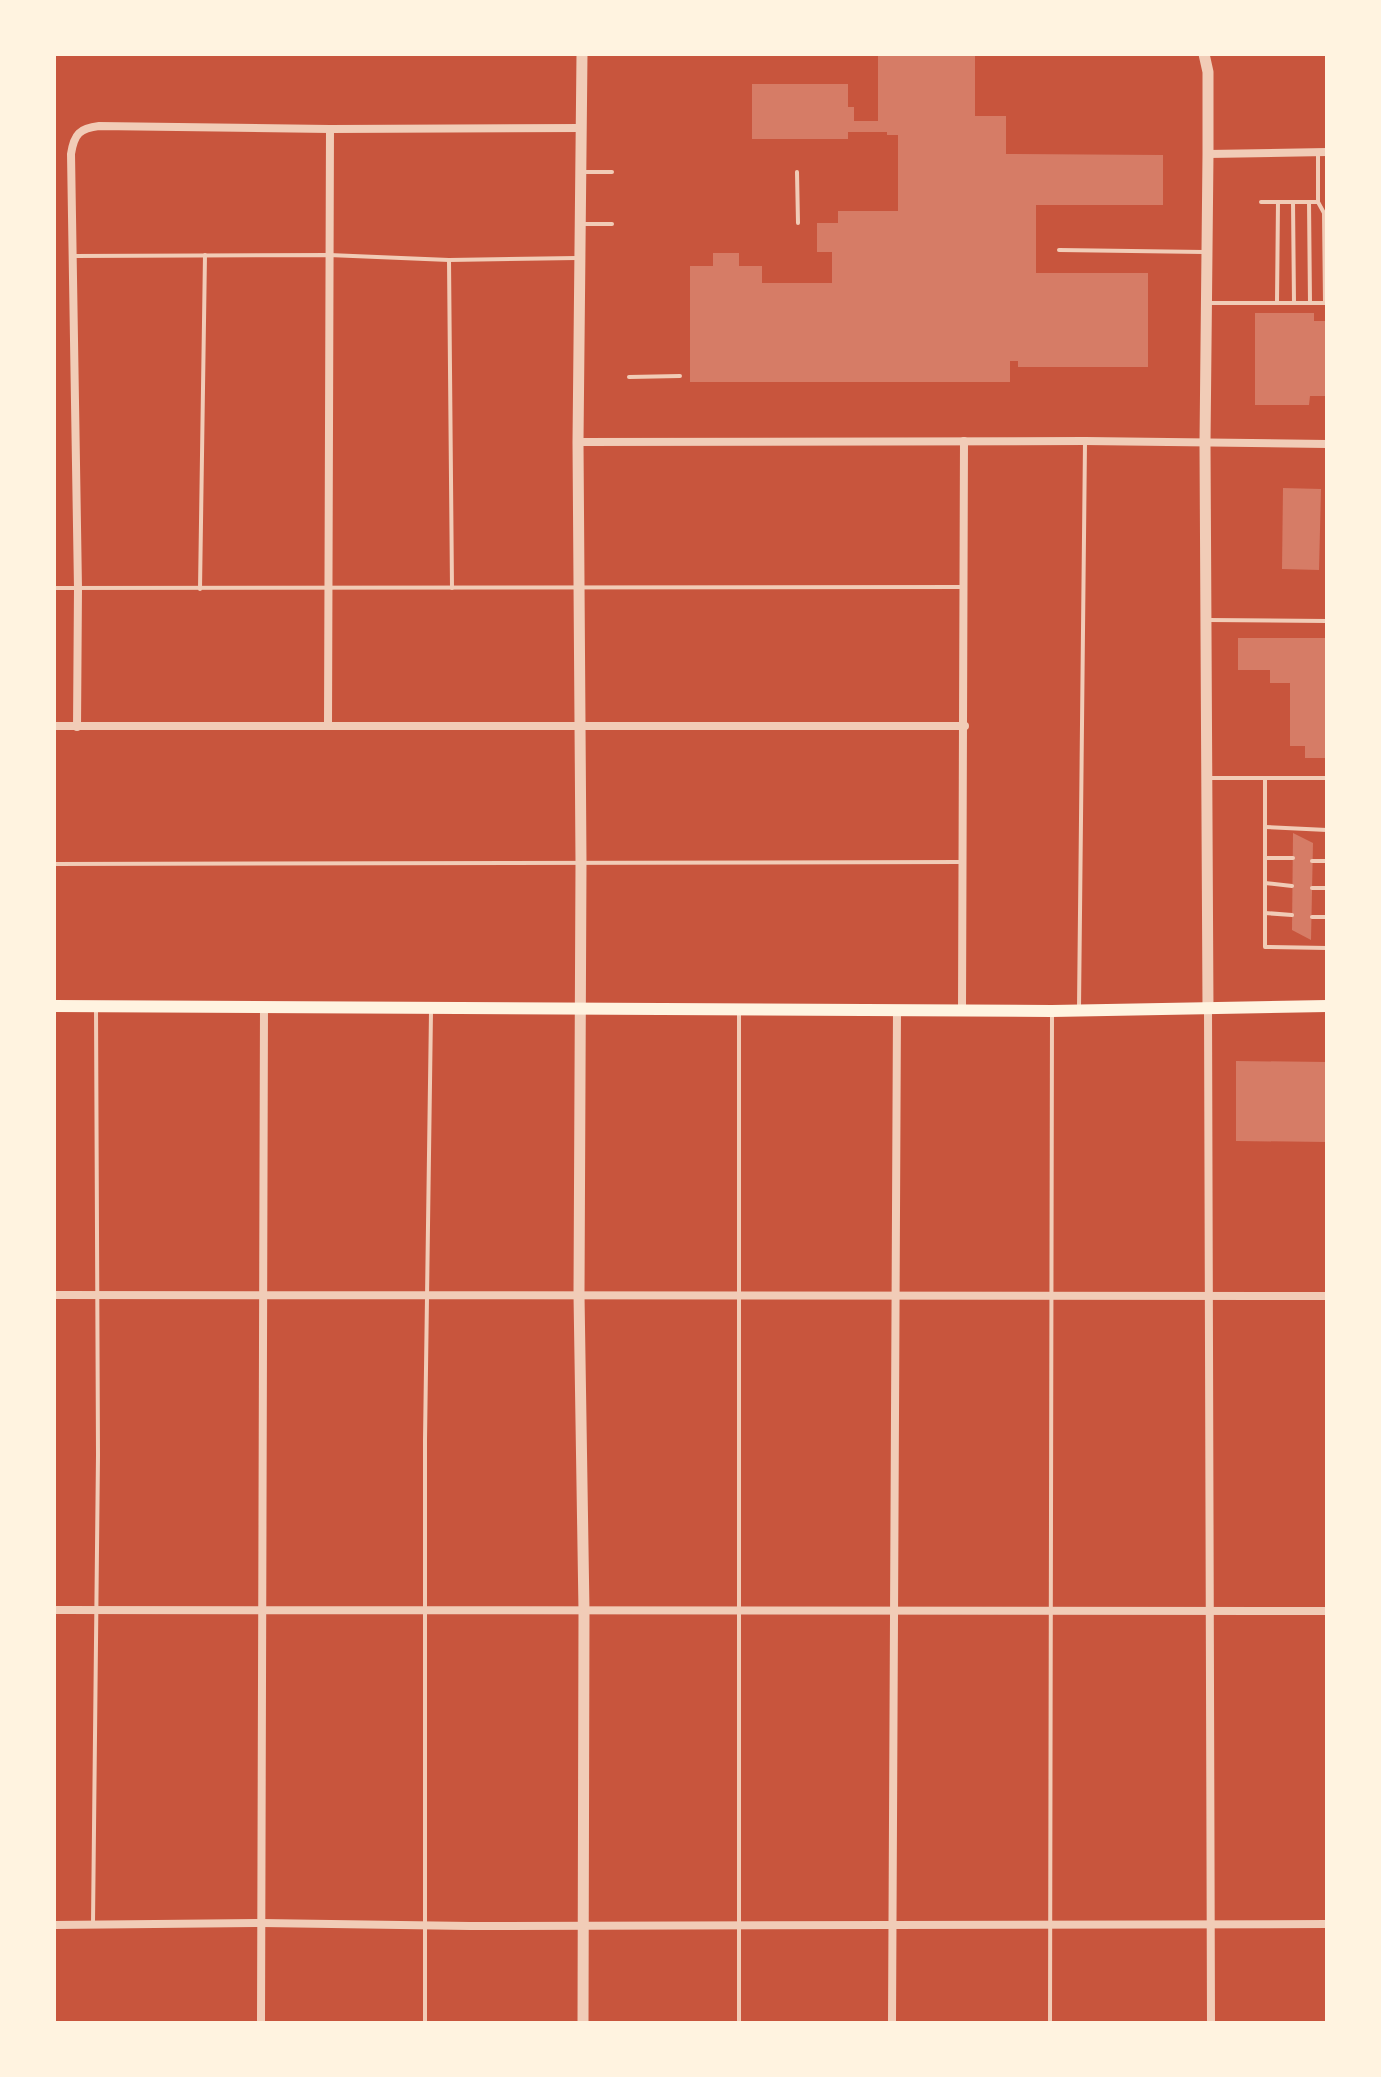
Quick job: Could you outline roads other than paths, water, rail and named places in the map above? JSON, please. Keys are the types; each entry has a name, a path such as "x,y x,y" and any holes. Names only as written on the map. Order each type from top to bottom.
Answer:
{"main road":[{"path":"54,1006 1079,1011 1327,1006"}],"street":[{"path":"582,54 578,442 583,2023"},
{"path":"1204,54 1208,72 1205,620 1211,2023"},
{"path":"77,727 73,256 73,143 76,134 84,128 99,126 582,128"},
{"path":"328,725 330,129"},
{"path":"1208,154 1322,152"},
{"path":"962,1009 966,587 964,441"},
{"path":"578,442 1327,444"},
{"path":"54,726 965,726"},
{"path":"261,2023 264,1006"},
{"path":"892,2023 897,1009"},
{"path":"54,1295 1327,1296"},
{"path":"54,1610 1327,1611"},
{"path":"54,1925 1327,1924"}],"lane":[{"path":"1206,303 1325,303 1324,213 1318,202 1322,152"},
{"path":"581,172 612,172"},
{"path":"797,172 798,223"},
{"path":"1261,202 1318,202"},
{"path":"1277,302 1278,202"},
{"path":"1293,202 1294,303"},
{"path":"1309,202 1310,303"},
{"path":"581,224 612,224"},
{"path":"1059,250 1207,252"},
{"path":"200,589 205,255"},
{"path":"73,256 329,255 449,260 580,258"},
{"path":"449,260 452,588"},
{"path":"629,377 680,376"},
{"path":"1079,1011 1085,441"},
{"path":"54,588 966,587"},
{"path":"1205,620 1327,621"},
{"path":"1207,778 1327,778"},
{"path":"1265,778 1265,947 1327,948"},
{"path":"1265,827 1327,830"},
{"path":"1265,858 1293,858"},
{"path":"1312,861 1327,861"},
{"path":"54,864 963,862"},
{"path":"1265,883 1292,886"},
{"path":"1312,888 1327,888"},
{"path":"1265,913 1292,915"},
{"path":"1312,917 1327,917"},
{"path":"93,1925 96,1006"},
{"path":"425,2023 426,1295 431,1006"},
{"path":"739,1007 739,2023"},
{"path":"1050,2023 1052,1011"}]}
